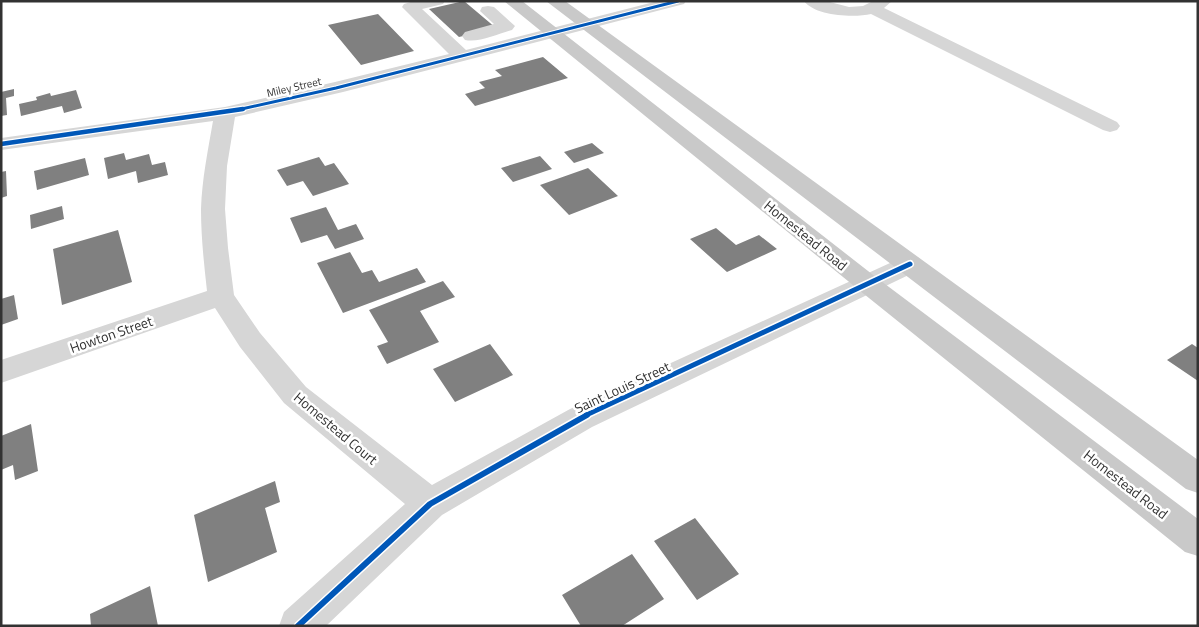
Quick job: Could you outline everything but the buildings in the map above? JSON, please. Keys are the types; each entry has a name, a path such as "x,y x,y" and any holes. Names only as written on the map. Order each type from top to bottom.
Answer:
{"main road":[{"path":"555,1 592,15 910,264 1198,479"},
{"name":"Homestead Road","path":"514,3 868,284 1198,540"}],"street":[{"path":"437,1 410,7 462,56"},
{"path":"592,15 614,1"},
{"path":"592,15 678,1"},
{"path":"812,1 826,8 844,12 858,12 877,5 1110,126"},
{"path":"482,6 514,3"},
{"path":"448,42 506,26 482,6"},
{"name":"Miley Street","path":"1,144 225,113 336,88 554,34 592,15"},
{"name":"Homestead Court","path":"225,113 216,166 213,210 215,248 221,296 250,340 295,395 430,504"},
{"name":"Saint Louis Street","path":"298,626 430,504 581,418 910,264"},
{"name":"Howton Street","path":"1,372 221,296"}],"cycle path":[{"path":"1,144 225,113 336,88 678,1"},
{"path":"298,626 430,504 581,418 910,264"}]}
